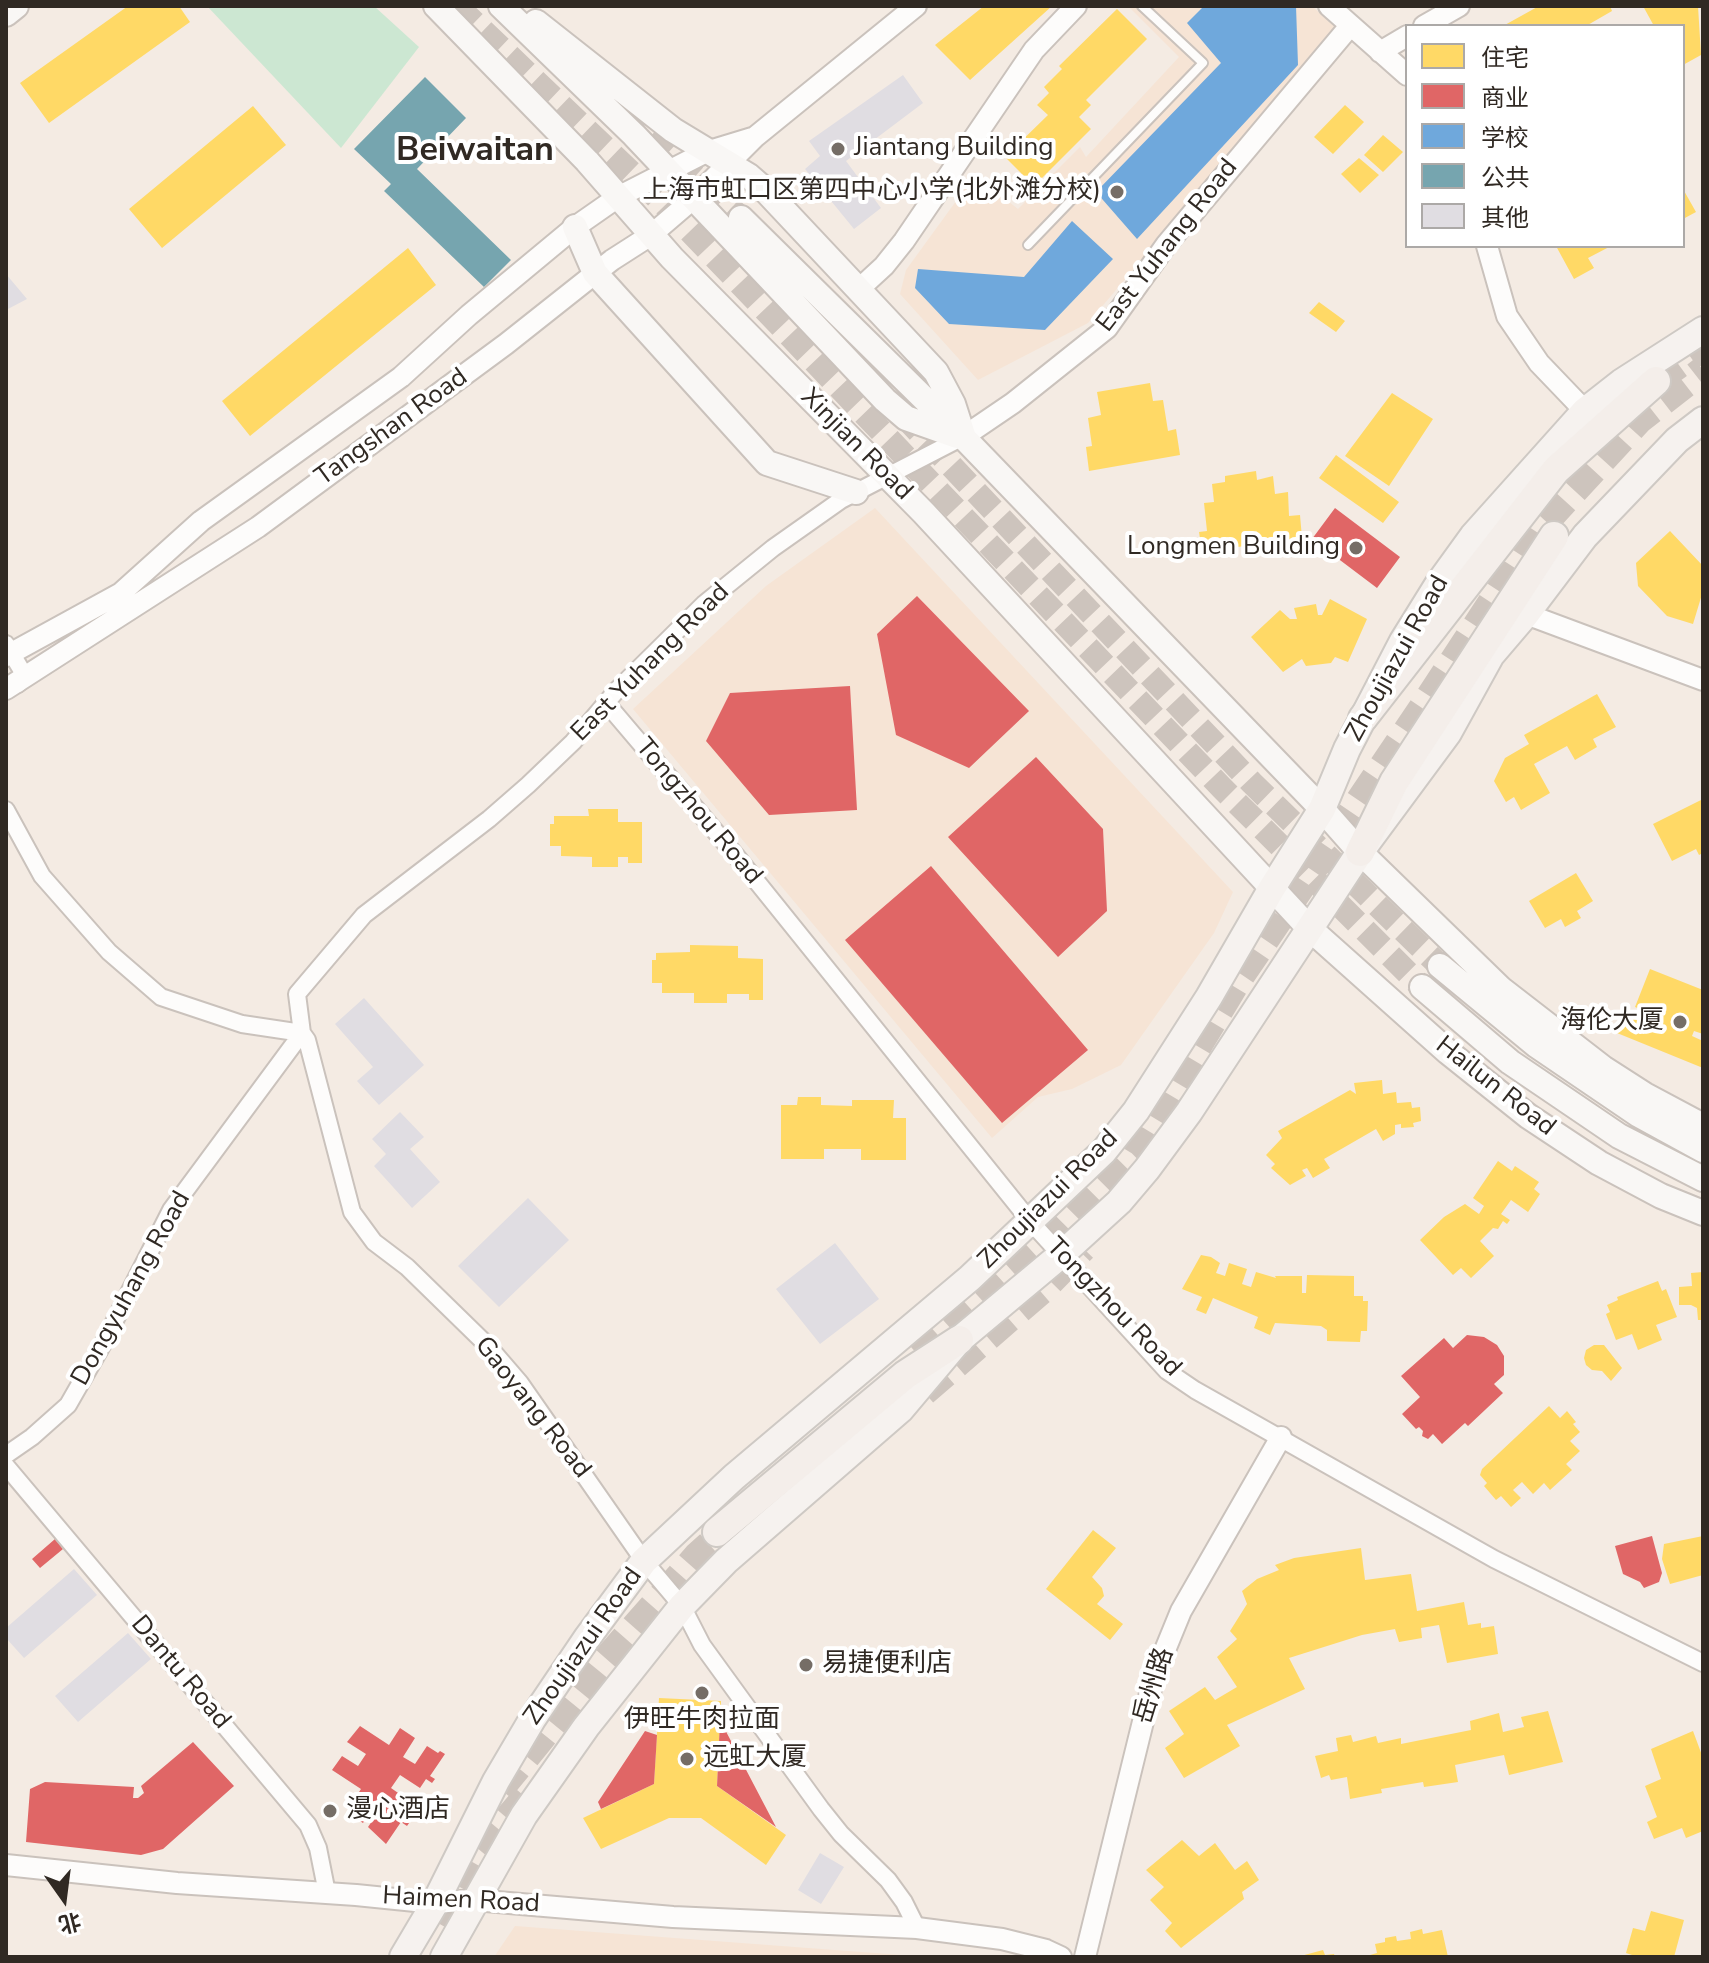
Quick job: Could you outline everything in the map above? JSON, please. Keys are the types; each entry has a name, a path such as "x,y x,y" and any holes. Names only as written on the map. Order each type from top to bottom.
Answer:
{"highway":[{"path":"1363,718 1556,470 1656,381"},
{"path":"1360,852 1394,782 1554,536"},
{"path":"717,1532 905,1375 959,1340"}],"main road":[{"path":"6,14 16,6"},
{"name":"Xinjian Road","path":"436,6 587,161 651,235 924,513 1309,928"},
{"name":"Xinjian Road","path":"501,6 614,115 874,389 906,418 963,437"},
{"name":"Xinjian Road","path":"515,6 635,102 764,189 936,372 953,404 963,437 1360,852"},
{"path":"741,218 963,437"},
{"path":"575,227 595,273 767,463 856,492"},
{"name":"Zhoujiazui Road","path":"403,1957 435,1903 496,1781 533,1718 644,1561 734,1477 970,1278 1104,1151 1136,1111 1209,997 1322,809 1363,718 1403,641 1473,536 1585,411 1622,382 1703,330"},
{"name":"Zhoujiazui Road","path":"444,1957 524,1815 586,1727 682,1606 726,1561 900,1410 959,1340 1062,1254 1119,1202 1147,1169 1189,1112 1360,852 1448,733 1491,655 1585,536 1677,440 1703,420"},
{"path":"1360,852 1501,989 1566,1041 1645,1095 1703,1126"},
{"name":"Hailun Road","path":"1309,928 1448,1052 1528,1116 1599,1163 1661,1196 1703,1213"},
{"path":"1440,966 1536,1045 1639,1115 1703,1150"},
{"path":"1422,987 1510,1062 1619,1136 1703,1179"}],"street":[{"name":"Tangshan Road","path":"6,689 258,527 506,344 595,273 651,235 693,199 755,137 916,6"},
{"path":"859,289 884,266 904,241 1034,50 1076,6"},
{"path":"1329,6 1405,73"},
{"path":"1428,24 1459,6"},
{"name":"East Yuhang Road","path":"302,1033 297,994 364,915 489,819 573,742 617,690 704,604 773,548 856,492 963,437 1058,368 1114,322 1166,245 1350,26"},
{"path":"1380,52 1405,37"},
{"name":"Tangshan Road","path":"8,650 121,593 201,521 401,377 437,342 575,227 618,197 706,152 755,137"},
{"path":"1488,248 1507,316 1539,363 1585,411"},
{"path":"1526,614 1703,680"},
{"path":"6,696 25,676 8,650"},
{"name":"Tongzhou Road","path":"607,704 737,857 1030,1221 1167,1371 1195,1390 1494,1559 1703,1663"},
{"path":"6,810 42,876 109,952 161,997 242,1024 302,1033"},
{"name":"Dongyuhang Road","path":"6,1455 68,1405 104,1342 171,1210 302,1033"},
{"name":"Gaoyang Road","path":"302,1033 307,1040 352,1212 374,1242 407,1267 489,1347 520,1383 644,1561 682,1606 702,1645 841,1834 888,1880 917,1928"},
{"name":"岳州路","path":"1085,1957 1154,1677 1181,1611 1281,1437"},
{"name":"Dantu Road","path":"6,1466 308,1825 318,1848 327,1893"},
{"name":"Haimen Road","path":"6,1865 177,1883 435,1903 474,1900 673,1917 917,1928"},
{"path":"917,1928 1002,1939 1061,1957"}],"lane":[{"path":"1028,245 1203,63 1142,6"}],"shaded area":[{"name":"上海市虹口区第四中心小学(北外滩分校)","path":"1128,6 1312,6 1337,29 1088,323 978,380 900,294 906,270 975,175 1018,209 1080,147 1086,157 1179,57"},
{"path":"875,508 1233,892 1214,933 1121,1065 1072,1089 1038,1097 992,1138 633,709 766,586"},
{"path":"515,1926 928,1957 494,1957"}],"green space":[{"path":"207,6 374,6 419,47 341,148"}],"building: 住宅":[{"path":"128,6 179,6 190,22 49,123 20,83"},
{"path":"984,6 1052,6 970,80 935,45"},
{"path":"1539,6 1610,6 1612,11 1589,24 1507,24"},
{"path":"1643,6 1698,6 1701,55 1685,64 1685,24 1653,24"},
{"path":"1117,9 1147,39 1086,100 1091,105 1079,117 1091,129 1034,186 1005,157 1048,115 1037,105 1049,93 1044,87 1062,69 1059,66"},
{"path":"1345,105 1364,122 1333,154 1314,137"},
{"path":"253,106 286,145 162,248 129,209"},
{"path":"1383,135 1403,152 1383,172 1364,155"},
{"path":"1359,158 1379,175 1360,193 1341,174"},
{"path":"1685,193 1696,212 1685,218"},
{"path":"408,248 436,285 250,436 222,401"},
{"path":"1557,248 1607,248 1588,258 1594,268 1574,279"},
{"path":"1319,302 1345,321 1336,332 1309,313"},
{"path":"1150,383 1153,401 1163,400 1168,431 1176,429 1180,455 1089,471 1086,447 1092,446 1088,418 1101,415 1097,392"},
{"path":"1392,393 1433,419 1389,486 1345,456"},
{"path":"1336,455 1399,502 1383,523 1319,478"},
{"path":"1256,471 1257,480 1273,476 1275,494 1288,492 1289,516 1300,515 1302,538 1202,552 1199,532 1207,531 1204,503 1214,502 1212,484 1225,482 1225,476"},
{"path":"1670,531 1703,566 1703,591 1693,624 1667,616 1638,586 1636,563"},
{"path":"1330,599 1367,619 1348,662 1335,657 1331,663 1306,666 1302,659 1283,672 1251,637 1280,610 1290,619 1297,619 1294,608 1316,604 1318,615 1322,615"},
{"path":"1597,694 1616,727 1593,739 1597,747 1575,760 1567,746 1534,764 1550,793 1521,810 1514,797 1506,802 1494,781 1505,758 1529,744 1524,735"},
{"path":"1703,799 1703,853 1699,855 1696,849 1672,861 1653,824"},
{"path":"588,809 618,809 618,822 642,822 642,863 628,863 628,857 618,857 618,867 592,867 592,857 561,856 561,846 550,846 550,824 554,824 554,816 589,816"},
{"path":"1576,873 1593,901 1577,911 1581,918 1565,927 1561,919 1545,928 1529,901"},
{"path":"690,945 738,946 738,958 763,959 763,1000 749,1000 749,994 727,994 727,1003 694,1003 694,993 662,993 662,983 652,983 652,960 656,960 656,953 690,952"},
{"name":"海伦大厦","path":"1650,969 1703,990 1703,1034 1694,1031 1692,1036 1703,1041 1703,1068 1617,1033 1624,1015 1655,1027 1659,1016 1635,1007"},
{"path":"1382,1080 1383,1094 1396,1092 1397,1103 1411,1102 1412,1108 1420,1107 1421,1121 1413,1123 1414,1127 1395,1125 1395,1134 1383,1141 1376,1129 1324,1159 1330,1168 1313,1178 1307,1168 1302,1170 1306,1176 1290,1185 1271,1168 1275,1164 1266,1155 1282,1138 1278,1131 1350,1090 1356,1094 1354,1083"},
{"path":"798,1097 821,1097 821,1105 852,1106 852,1100 894,1100 893,1118 906,1118 906,1160 861,1160 861,1149 824,1149 824,1159 781,1159 781,1105 797,1105"},
{"path":"1498,1161 1512,1171 1515,1166 1539,1182 1534,1189 1540,1194 1528,1212 1511,1200 1501,1214 1510,1220 1507,1224 1503,1221 1498,1229 1493,1228 1480,1241 1494,1256 1471,1278 1461,1268 1453,1275 1420,1240 1444,1217 1465,1204 1479,1214 1484,1206 1473,1198"},
{"path":"1201,1255 1220,1263 1216,1273 1225,1276 1229,1263 1247,1269 1242,1284 1251,1287 1256,1272 1276,1278 1302,1276 1302,1293 1306,1293 1307,1275 1354,1276 1354,1296 1363,1296 1363,1301 1368,1301 1367,1331 1361,1331 1360,1342 1327,1341 1327,1330 1321,1326 1275,1323 1270,1335 1254,1328 1258,1317 1213,1298 1206,1314 1196,1310 1202,1297 1182,1289"},
{"path":"1703,1272 1703,1320 1698,1320 1697,1308 1679,1305 1679,1287 1692,1286 1691,1273"},
{"path":"1658,1281 1662,1291 1666,1289 1677,1317 1656,1325 1662,1340 1638,1350 1632,1334 1616,1340 1606,1314 1610,1312 1607,1305 1618,1300 1617,1297"},
{"path":"1594,1345 1604,1345 1622,1368 1611,1381 1602,1371 1592,1370 1586,1365 1586,1350"},
{"path":"1549,1406 1560,1418 1567,1411 1580,1432 1570,1441 1580,1451 1566,1464 1572,1470 1550,1490 1544,1483 1533,1494 1522,1482 1513,1490 1521,1498 1511,1507 1501,1496 1496,1500 1484,1486 1487,1483 1480,1475 1482,1469"},
{"path":"1093,1530 1116,1548 1092,1577 1102,1588 1104,1596 1097,1604 1123,1624 1110,1640 1046,1589"},
{"path":"1703,1536 1703,1575 1670,1584 1662,1559 1664,1544"},
{"path":"1361,1548 1365,1580 1411,1574 1417,1611 1464,1602 1468,1625 1481,1623 1481,1628 1494,1626 1498,1654 1447,1663 1439,1625 1421,1628 1422,1638 1399,1642 1395,1629 1362,1635 1289,1658 1305,1689 1227,1725 1240,1746 1184,1778 1165,1748 1184,1734 1169,1711 1205,1687 1215,1700 1237,1687 1217,1657 1237,1639 1230,1631 1247,1604 1242,1591 1257,1579 1279,1570 1275,1565 1294,1558"},
{"name":"远虹大厦","path":"659,1698 721,1701 717,1786 786,1835 766,1865 701,1818 669,1818 601,1849 583,1818 654,1784"},
{"path":"1548,1711 1563,1762 1509,1775 1504,1755 1455,1765 1458,1782 1424,1787 1423,1782 1381,1789 1382,1793 1350,1799 1347,1777 1331,1780 1329,1775 1321,1778 1315,1756 1338,1751 1336,1738 1351,1735 1353,1742 1376,1736 1378,1743 1401,1738 1401,1744 1471,1730 1470,1721 1499,1713 1503,1732 1524,1727 1521,1717"},
{"path":"1693,1731 1703,1758 1703,1831 1686,1838 1682,1828 1654,1839 1647,1822 1657,1817 1645,1786 1661,1779 1651,1749"},
{"path":"1182,1840 1199,1856 1215,1843 1235,1870 1247,1861 1259,1880 1242,1892 1244,1899 1181,1948 1165,1931 1172,1923 1150,1900 1164,1887 1146,1870"},
{"path":"1651,1911 1684,1920 1674,1957 1638,1957 1626,1953 1633,1928 1645,1931"},
{"path":"1422,1929 1423,1934 1442,1930 1448,1957 1363,1957 1377,1953 1375,1944 1385,1942 1385,1938 1396,1936 1397,1941 1411,1939 1410,1932"},
{"path":"1323,1950 1325,1955 1334,1954 1335,1957 1297,1957"}],"building: 商业":[{"name":"Longmen Building","path":"1335,508 1400,557 1377,588 1312,539"},
{"path":"917,596 1029,711 969,768 896,735 877,634"},
{"path":"850,686 857,810 769,815 706,741 730,693"},
{"path":"1036,757 1103,829 1107,911 1058,957 948,837"},
{"path":"931,866 1088,1050 1002,1123 845,940"},
{"path":"1467,1335 1484,1337 1497,1345 1504,1356 1504,1375 1494,1384 1503,1393 1468,1426 1465,1423 1442,1444 1433,1434 1428,1439 1422,1436 1423,1431 1419,1427 1416,1429 1402,1414 1420,1397 1401,1376 1444,1338 1453,1348"},
{"path":"1652,1536 1662,1573 1659,1582 1644,1588 1640,1582 1623,1574 1615,1546"},
{"path":"55,1539 63,1549 40,1568 32,1559"},
{"path":"720,1720 776,1827 717,1786"},
{"path":"360,1726 389,1745 400,1728 415,1738 403,1757 415,1764 427,1746 445,1754 430,1776 435,1779 432,1783 426,1779 420,1788 400,1775 391,1788 414,1804 408,1812 414,1816 407,1826 401,1822 386,1844 368,1827 381,1808 375,1804 363,1823 354,1817 357,1812 349,1807 361,1789 332,1770 342,1756 358,1766 366,1754 347,1742"},
{"path":"645,1731 657,1735 654,1784 601,1809 598,1802"},
{"path":"193,1742 234,1786 163,1849 141,1855 26,1842 30,1789 45,1782 134,1787 133,1798 138,1798 144,1793 141,1786"}],"building: 学校":[{"path":"1204,6 1296,6 1298,65 1137,239 1096,192 1221,63 1187,23"},
{"path":"1072,221 1113,259 1045,330 949,324 915,288 918,269 1024,277"}],"building: 公共":[{"path":"425,77 466,118 417,169 511,260 484,287 384,191 391,184 354,149"}],"building: 其他":[{"name":"Jiantang Building","path":"903,75 923,103 846,161 881,208 854,229 805,169 820,156 809,141"},
{"path":"6,274 27,299 6,310"},
{"path":"364,998 424,1065 379,1105 357,1081 373,1067 335,1024"},
{"path":"400,1112 424,1137 410,1149 440,1182 412,1208 374,1166 386,1154 372,1139"},
{"path":"528,1198 569,1240 499,1307 458,1266"},
{"path":"835,1243 879,1299 820,1344 776,1289"},
{"path":"74,1569 97,1595 24,1658 6,1638 6,1628"},
{"path":"128,1633 151,1659 78,1722 55,1696"},
{"path":"820,1853 844,1867 821,1904 798,1890"}],"tunnel":[{"path":"457,6 665,205 1222,788 1422,987"},
{"path":"624,112 741,218"},
{"path":"1656,381 1703,347"},
{"path":"919,1356 1044,1243 1133,1154 1236,983 1541,527 1639,420 1703,370"},
{"path":"902,414 1252,783 1440,966"},
{"path":"924,1392 1042,1290 1083,1248"},
{"path":"500,1789 602,1664 697,1556 737,1520"},
{"path":"438,1923 476,1856 531,1791"}],"place":[{"name":"Jiantang Building","path":"838,149"},
{"name":"上海市虹口区第四中心小学(北外滩分校)","path":"1117,192"},
{"name":"Longmen Building","path":"1356,548"},
{"name":"海伦大厦","path":"1680,1022"},
{"name":"易捷便利店","path":"806,1665"},
{"name":"伊旺牛肉拉面","path":"702,1693"},
{"name":"远虹大厦","path":"687,1759"},
{"name":"漫心酒店","path":"330,1811"}],"district":[{"name":"Beiwaitan","path":"475,152"}]}
